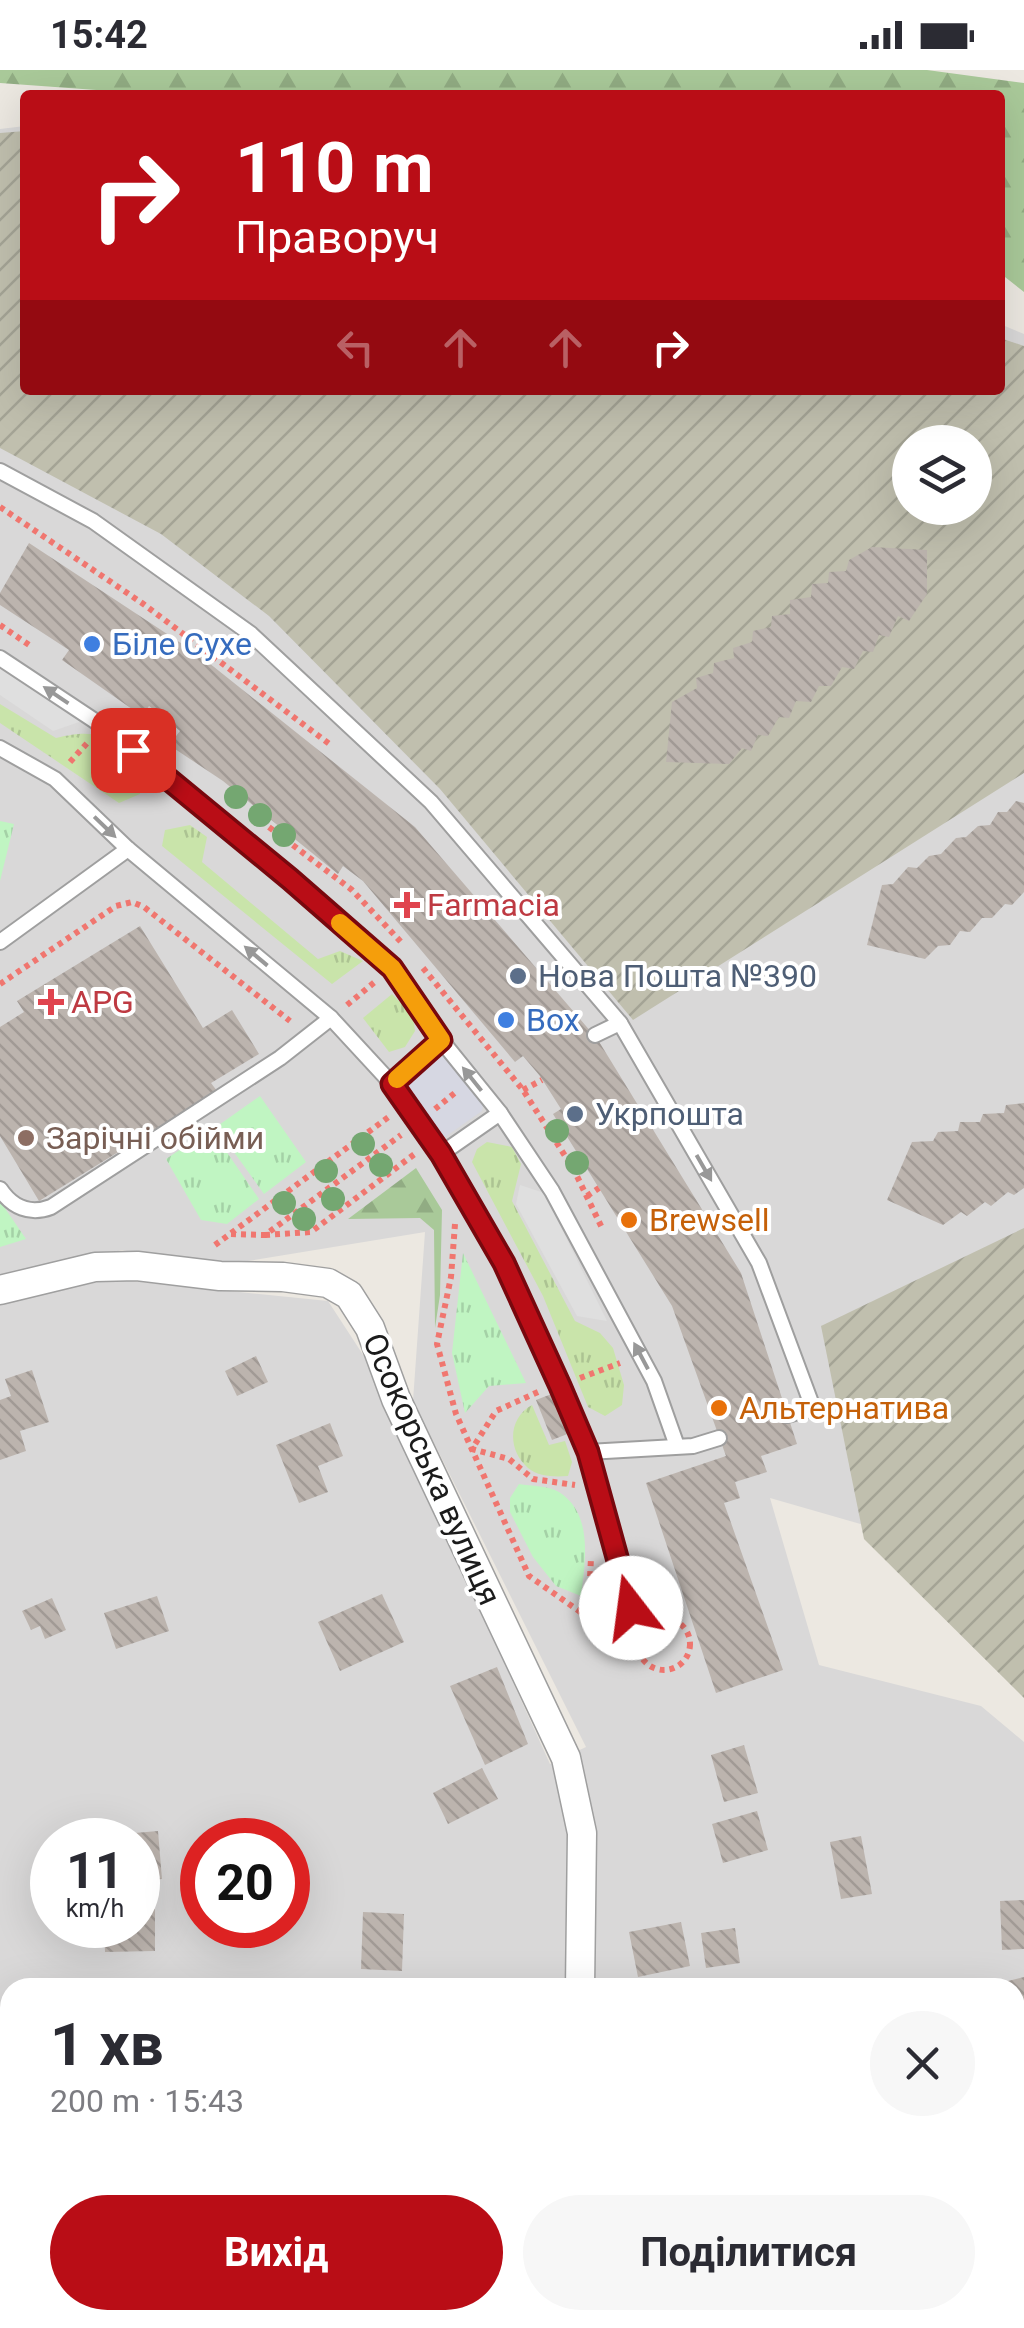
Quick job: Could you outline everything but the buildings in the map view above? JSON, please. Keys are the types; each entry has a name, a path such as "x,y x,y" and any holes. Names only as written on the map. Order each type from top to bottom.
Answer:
{"street":[{"name":"Осокорська вулиця","path":"0,1290 95,1267 136,1266 220,1276 284,1277 328,1283 349,1294 370,1328 396,1399 566,1758 582,1833 580,1978"}],"lane":[{"path":"0,471 106,530 251,634 431,802 620,1023 760,1263 814,1408 787,1415"},
{"path":"0,658 164,774 392,968 441,1040 500,1113 552,1191 654,1381 677,1446"},
{"path":"0,748 56,779 128,850 331,1018 392,1084 441,1154 504,1263 588,1452 631,1608"},
{"path":"0,942 128,850"},
{"path":"0,1189 8,1202 24,1209 40,1211 51,1207 310,1036 331,1018"},
{"path":"595,1035 620,1023"},
{"path":"392,1084 441,1040"},
{"path":"441,1154 500,1113"},
{"path":"588,1452 692,1446 719,1438"}],"path":[{"path":"0,507 142,603 337,750"},
{"path":"0,984 116,906 132,902 144,907 310,1036"},
{"path":"419,1122 496,1058"},
{"path":"523,1090 542,1080"},
{"path":"391,1116 392,1084"},
{"path":"378,1102 428,1165"},
{"path":"200,1255 391,1116"},
{"path":"265,1234 404,1132"},
{"path":"230,1234 310,1232 419,1150 441,1154"},
{"path":"587,1196 599,1188"},
{"path":"464,1226 456,1210 451,1277 437,1344 456,1414 529,1576 659,1670 676,1668 688,1655 690,1638 681,1623 665,1617 656,1619 642,1628 639,1653"},
{"path":"472,1450 496,1411 544,1389 640,1355"},
{"path":"446,1372 456,1369"},
{"path":"472,1450 509,1459 533,1479 577,1485 580,1500"},
{"path":"588,1617 592,1544"}],"shaded area":[{"path":"20,127 20,395 1005,395 1005,326 1024,334 1024,1571 770,1498 819,1665 981,1706 1024,1742 1024,1978 0,1978 0,1304 111,1279 328,1301 369,1364 550,1764 586,1747 413,1401 425,1232 205,1268 122,1250 0,1280 0,129"},
{"path":"20,131 20,395 1005,395 1005,340 1024,346 1024,773 633,1020 440,789 269,616 161,534 0,448 0,133"},
{"path":"0,669 82,721 53,731 0,695"},
{"path":"447,1054 484,1099 482,1111 445,1137 435,1134 402,1090 404,1081 432,1055"},
{"path":"520,1185 544,1193 607,1321 577,1316 516,1204"},
{"path":"1024,1228 1024,1698 864,1539 821,1326"}],"green space":[{"path":"0,70 927,70 1024,83 1024,292 1005,277 1005,90 96,90 0,83"},
{"path":"0,704 56,738 96,735 113,744 142,773 140,794 119,803 0,723"},
{"path":"0,821 14,824 0,881"},
{"path":"190,825 207,837 202,862 318,959 340,951 363,961 332,984 162,846 165,830"},
{"path":"392,994 413,1015 415,1031 405,1047 389,1052 363,1018"},
{"path":"260,1096 306,1162 264,1194 216,1127"},
{"path":"211,1129 259,1199 227,1224 201,1220 166,1159"},
{"path":"487,1142 512,1147 521,1164 512,1201 575,1321 600,1333 613,1348 624,1385 622,1405 605,1416 588,1407 543,1296 472,1162 477,1149"},
{"path":"416,1168 442,1210 440,1295 435,1328 434,1230 420,1218 348,1219"},
{"path":"0,1201 26,1239 0,1247"},
{"path":"463,1253 526,1383 489,1386 465,1413 452,1353"},
{"path":"532,1405 549,1445 565,1441 572,1462 568,1476 537,1473 516,1452 515,1426"},
{"path":"519,1484 559,1492 578,1513 585,1540 581,1596 556,1586 533,1557 510,1512 510,1498"}],"slow traffic":[{"path":"340,923 392,968 441,1040 397,1079"}],"place":[{"name":"Біле Сухе","path":"92,644"},
{"name":"Farmacia","path":"407,905"},
{"name":"Нова Пошта №390","path":"518,976"},
{"name":"APG","path":"51,1002"},
{"name":"Box","path":"506,1020"},
{"name":"Укрпошта","path":"575,1114"},
{"name":"Зарічні обійми","path":"26,1138"},
{"name":"Brewsell","path":"629,1220"},
{"name":"Альтернатива","path":"719,1408"}],"route":[{"path":"133,750 392,968 441,1040 392,1084 441,1154 504,1263 588,1452 631,1608"}]}
